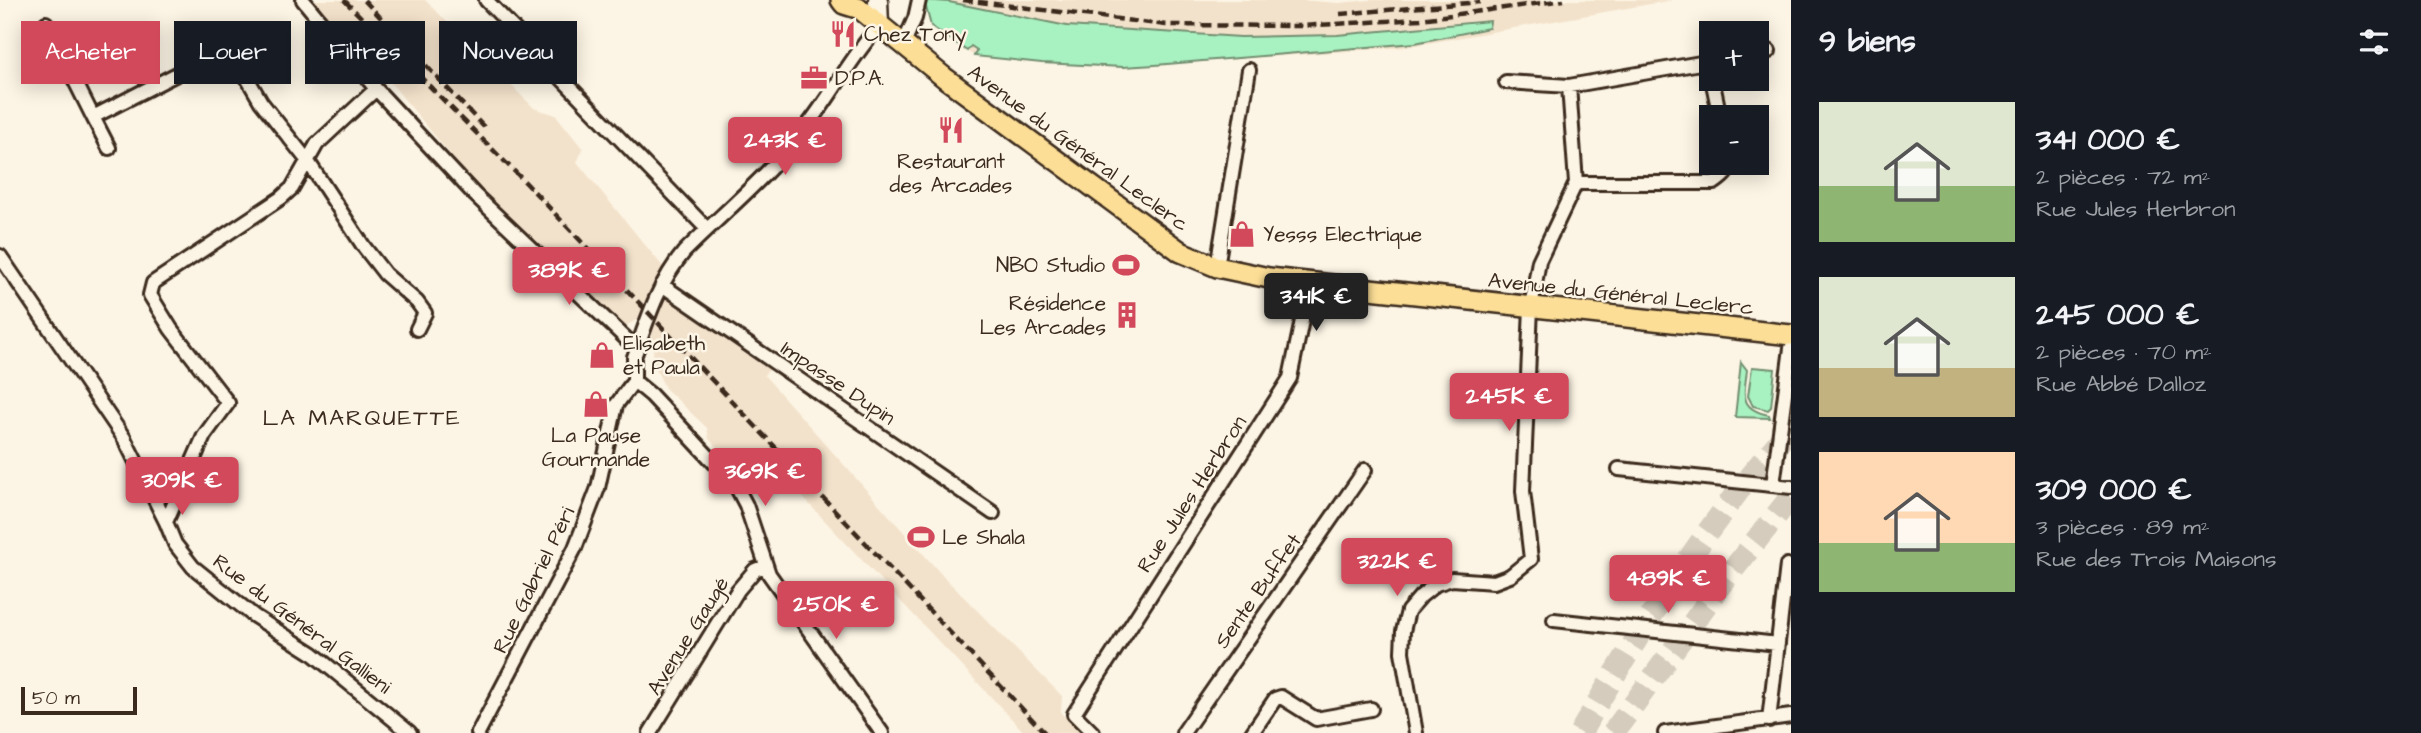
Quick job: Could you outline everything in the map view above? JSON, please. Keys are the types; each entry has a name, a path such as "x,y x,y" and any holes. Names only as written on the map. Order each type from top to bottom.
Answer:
{"main road":[{"name":"Avenue du Général Leclerc","path":"841,0 845,4 860,5 879,26 903,45 1181,252 1217,267 1269,278 1791,335"}],"street":[{"path":"303,0 376,89 486,207 637,349"},
{"path":"486,0 706,229"},
{"path":"878,0 879,26"},
{"path":"903,45 915,18 919,0"},
{"name":"Rue Gabriel Péri","path":"478,733 575,548 598,488 616,405 634,380 634,358 662,285 684,251 776,163 805,129 862,44 879,26"},
{"path":"93,117 208,58 225,55 239,64 261,102 307,160 363,247 385,274 425,313 417,329"},
{"path":"1506,82 1569,86 1699,70"},
{"path":"1217,267 1249,71"},
{"path":"77,84 109,148"},
{"path":"1416,733 1402,652 1408,611 1436,584 1452,579 1494,582 1510,576 1531,559 1523,491 1531,307 1539,261 1576,184 1569,86"},
{"path":"166,522 204,436 228,403 171,329 150,295 153,283 281,198 292,188 307,160 330,130 376,89"},
{"path":"1576,184 1714,183 1724,175"},
{"name":"Rue du Général Gallieni","path":"0,257 124,438 175,544 193,567 254,616 312,653 410,733"},
{"name":"Rue Jules Herbron","path":"1093,733 1074,714 1290,378 1310,282"},
{"name":"Impasse Dupin","path":"662,285 993,513"},
{"path":"1773,485 1791,348"},
{"path":"634,380 732,481 746,505 765,566 882,733"},
{"path":"1619,469 1791,487"},
{"name":"Sente Buffet","path":"1182,733 1365,470"},
{"path":"1769,720 1787,565"},
{"name":"Avenue Gaugé","path":"650,733 738,590 755,570 765,566"},
{"path":"1554,620 1778,644"},
{"path":"1252,733 1275,699 1280,697 1316,719 1371,709"},
{"path":"1665,733 1791,716"}],"shaded area":[{"path":"310,0 425,0 446,21 439,21 439,84 510,84 534,108 556,115 583,149 577,162 664,268 655,283 773,366 764,375 942,575 1062,696 1061,713 1081,733 1025,733 777,470 752,491 747,479 709,439 707,428 665,388 654,365 652,331 640,318 624,327 483,194 392,84 425,84 425,21 331,21"},
{"path":"922,0 1299,0 1339,3 1370,0 1673,0 1406,47 1123,67 974,56 931,26"}],"green space":[{"path":"924,0 949,2 1067,26 1241,37 1337,35 1490,21 1489,28 1415,43 1123,67 974,56 977,50 971,46 967,51 931,26"},
{"path":"1741,362 1747,370 1745,394 1748,405 1770,418 1735,417"},
{"path":"1752,367 1775,369 1771,407 1768,410 1753,406 1748,396"}],"tunnel":[{"path":"1580,733 1635,641 1694,552 1743,485 1791,428"},
{"path":"1613,733 1719,587 1791,497"}],"railway":[{"path":"344,0 526,183 1045,733"},
{"path":"364,0 484,127"},
{"path":"963,0 1166,25 1300,26 1421,19 1564,0"},
{"path":"1340,14 1480,2"}],"place":[{"name":"Chez Tony","path":"843,34"},
{"name":"D.P.A.","path":"814,78"},
{"name":"Restaurant des Arcades","path":"951,130"},
{"name":"Yesss Electrique","path":"1242,234"},
{"name":"NBO Studio","path":"1126,265"},
{"name":"Résidence Les Arcades","path":"1127,315"},
{"name":"Elisabeth et Paula","path":"602,355"},
{"name":"La Pause Gourmande","path":"596,404"},
{"name":"Le Shala","path":"921,537"}],"district":[{"name":"LA MARQUETTE","path":"362,418"}]}
